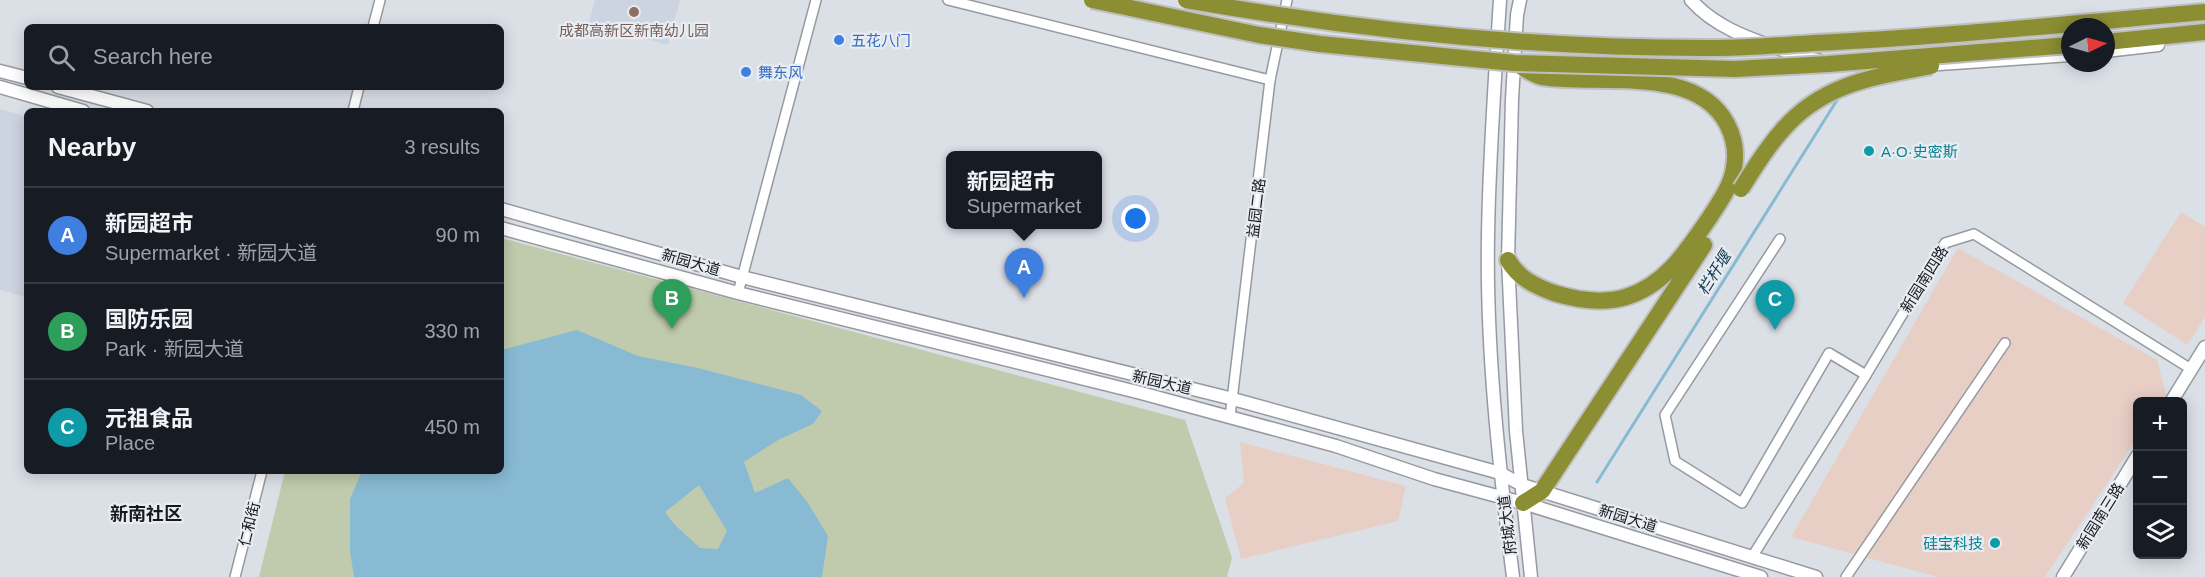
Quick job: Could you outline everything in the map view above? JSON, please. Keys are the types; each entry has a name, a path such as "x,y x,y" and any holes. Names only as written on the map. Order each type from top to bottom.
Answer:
{"highway":[{"path":"1092,0 1259,35 1320,44 1514,63 1735,69 2004,52 2061,46"},
{"path":"1186,0 1317,22 1434,36 1651,47 1720,48 1907,38 2205,12"},
{"path":"2115,41 2205,32"},
{"path":"1508,260 1518,274 1528,282 1555,293 1581,300 1627,297 1655,282 1680,260 1722,199 1786,125 1806,107 1834,90 1865,79 2004,52"},
{"path":"1514,63 1540,76 1671,84 1698,93 1715,106 1732,135 1735,186 1542,491 1523,503"}],"street":[{"path":"374,24 380,0"},
{"path":"738,293 816,0"},
{"path":"948,0 1270,80"},
{"name":"益园二路","path":"1230,417 1270,80 1287,0"},
{"name":"府城大道","path":"1500,0 1488,238 1492,369 1500,473 1513,577"},
{"name":"府城大道","path":"1520,0 1512,99 1508,260 1515,419 1531,577"},
{"path":"1691,0 1703,13 1725,28 1805,58 1888,67 2061,56"},
{"path":"2115,50 2205,39"},
{"path":"0,71 24,77"},
{"path":"0,87 73,108"},
{"path":"69,90 136,108"},
{"path":"354,108 358,90"},
{"name":"新园大道","path":"504,210 742,277 1233,399 1500,473 1522,485 1816,577"},
{"name":"新园大道","path":"504,229 738,293 1230,417 1336,446 1434,479 1503,497 1761,577"},
{"name":"新园南四路","path":"1752,556 1866,375 1945,243 1974,234 2191,369"},
{"path":"1780,239 1665,415 1675,461 1742,503 1829,353 1866,375"},
{"path":"1846,577 2005,344"},
{"path":"2174,397 2205,347"},
{"name":"新园南三路","path":"2063,577 2133,463"},
{"name":"仁和街","path":"235,577 261,474"}],"shaded area":[{"name":"成都高新区新南幼儿园","path":"595,0 680,0 668,45 589,23"},
{"path":"0,109 24,116 24,296 0,290"},
{"path":"2181,212 2205,227 2205,317 2187,345 2123,303"},
{"path":"1958,248 2157,360 2166,394 2164,397 2133,397 2133,444 2045,577 1938,577 1791,537"},
{"path":"1240,442 1406,486 1398,521 1241,559 1225,498 1244,483"}],"green space":[{"path":"504,239 1185,420 1232,558 1227,577 259,577 284,474 504,474"}],"water":[{"path":"577,330 638,356 698,368 801,395 822,411 813,424 778,440 744,462 755,493 788,478 808,503 828,536 822,577 354,577 350,551 350,499 361,474 504,474 504,349","holes":["699,485 727,531 718,549 700,548 675,525 665,512"]}],"waterway":[{"name":"栏杆堰","path":"1597,482 1839,97"}],"place":[{"name":"成都高新区新南幼儿园","path":"634,12"},
{"name":"五花八门","path":"839,40"},
{"name":"舞东风","path":"746,72"},
{"name":"A·O·史密斯","path":"1869,151"},
{"name":"新园超市","path":"1024,298"},
{"name":"国防乐园","path":"672,329"},
{"name":"元祖食品","path":"1775,330"},
{"name":"硅宝科技","path":"1995,543"}],"district":[{"name":"新南社区","path":"146,514"}]}
